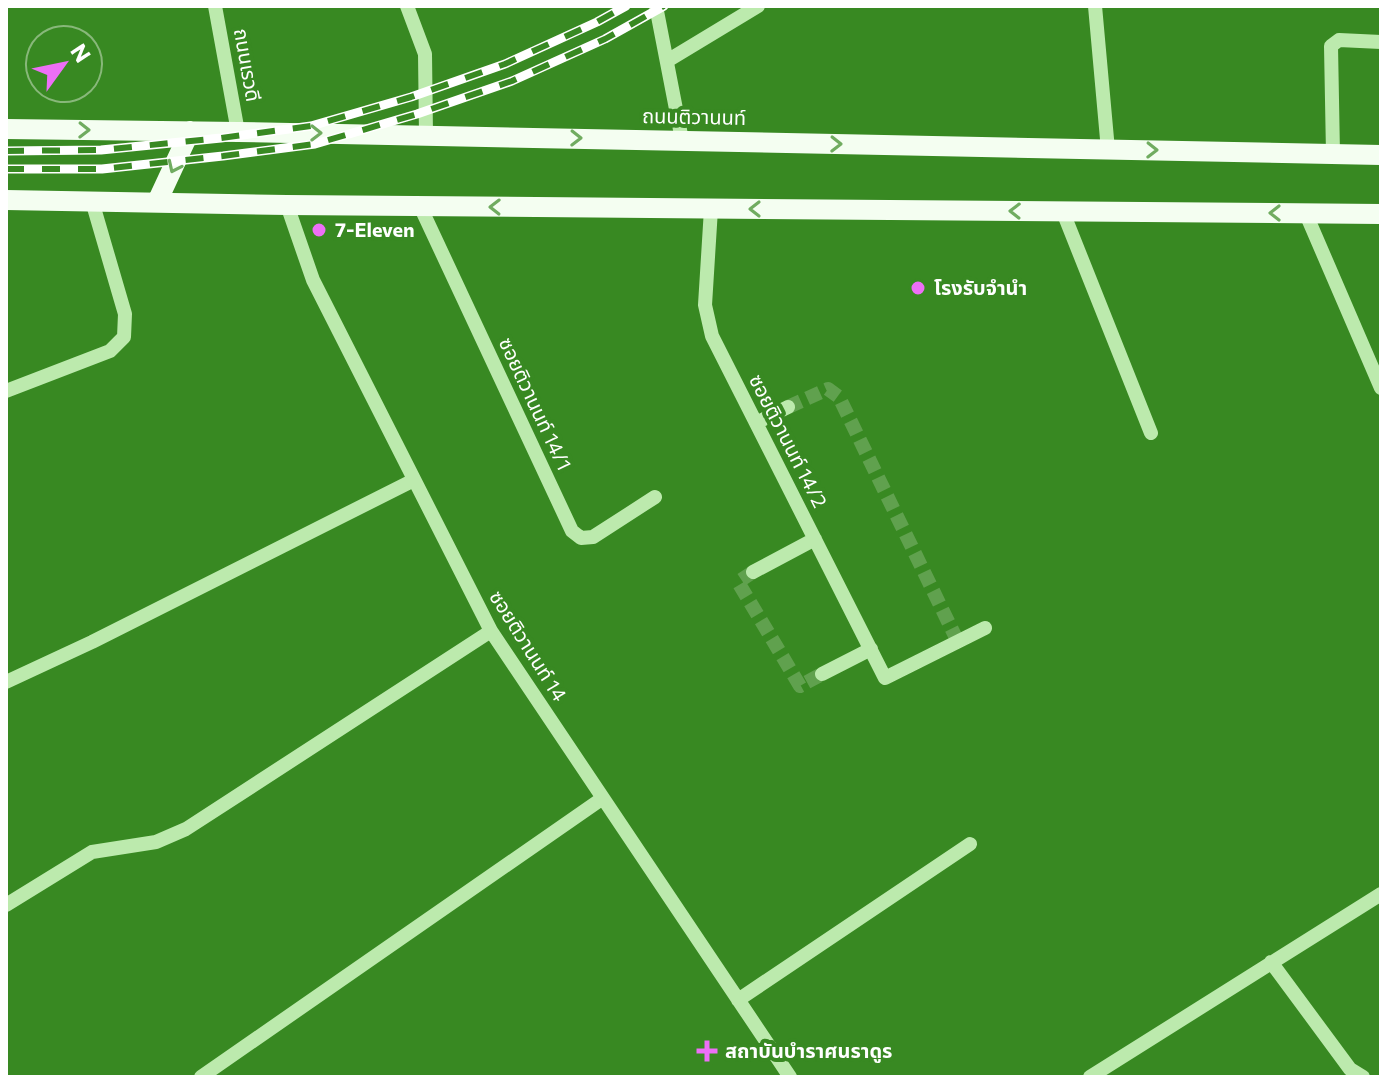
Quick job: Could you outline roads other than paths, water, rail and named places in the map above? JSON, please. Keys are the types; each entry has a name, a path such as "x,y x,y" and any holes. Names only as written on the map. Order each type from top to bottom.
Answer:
{"main road":[{"name":"ถนนติวานนท์","path":"6,129 1381,155"},
{"path":"157,202 190,131"},
{"path":"6,200 1381,214"}],"street":[{"name":"ถนนเรวดี","path":"215,6 238,132"},
{"path":"407,6 425,54 426,135"},
{"path":"656,6 682,140"},
{"path":"667,61 758,6"},
{"path":"1098,7 1108,150"},
{"path":"1333,154 1331,46 1339,40 1381,42"},
{"path":"6,391 110,351 124,337 125,314 92,201"},
{"name":"ซอยติวานนท์ 14","path":"287,205 313,280 491,631 790,1077"},
{"name":"ซอยติวานนท์ 14/1","path":"420,206 572,531 581,538 593,537 655,497"},
{"name":"ซอยติวานนท์ 14/2","path":"711,209 705,305 712,336 885,678 985,628"},
{"path":"1063,212 1151,433"},
{"path":"1306,214 1381,388"},
{"path":"756,423 788,407"},
{"path":"6,682 414,480"},
{"path":"753,572 815,539"},
{"path":"6,905 92,852 156,842 186,829 491,631"},
{"path":"822,674 871,649"},
{"path":"201,1077 603,798"},
{"path":"738,1000 970,844"},
{"path":"1090,1077 1381,894"},
{"path":"1271,962 1350,1069 1363,1077"}],"tunnel":[{"path":"788,407 828,389 839,397 958,642"},
{"path":"753,572 738,582 800,686 822,674"}],"railway":[{"path":"6,151 101,150 311,126 411,97 505,64 626,6"},
{"path":"6,169 102,169 315,144 417,114 512,81 605,39 664,6"}],"place":[{"name":"7-Eleven","path":"319,230"},
{"name":"โรงรับจำนำ","path":"918,288"},
{"name":"สถาบันบำราศนราดูร","path":"707,1051"}]}
